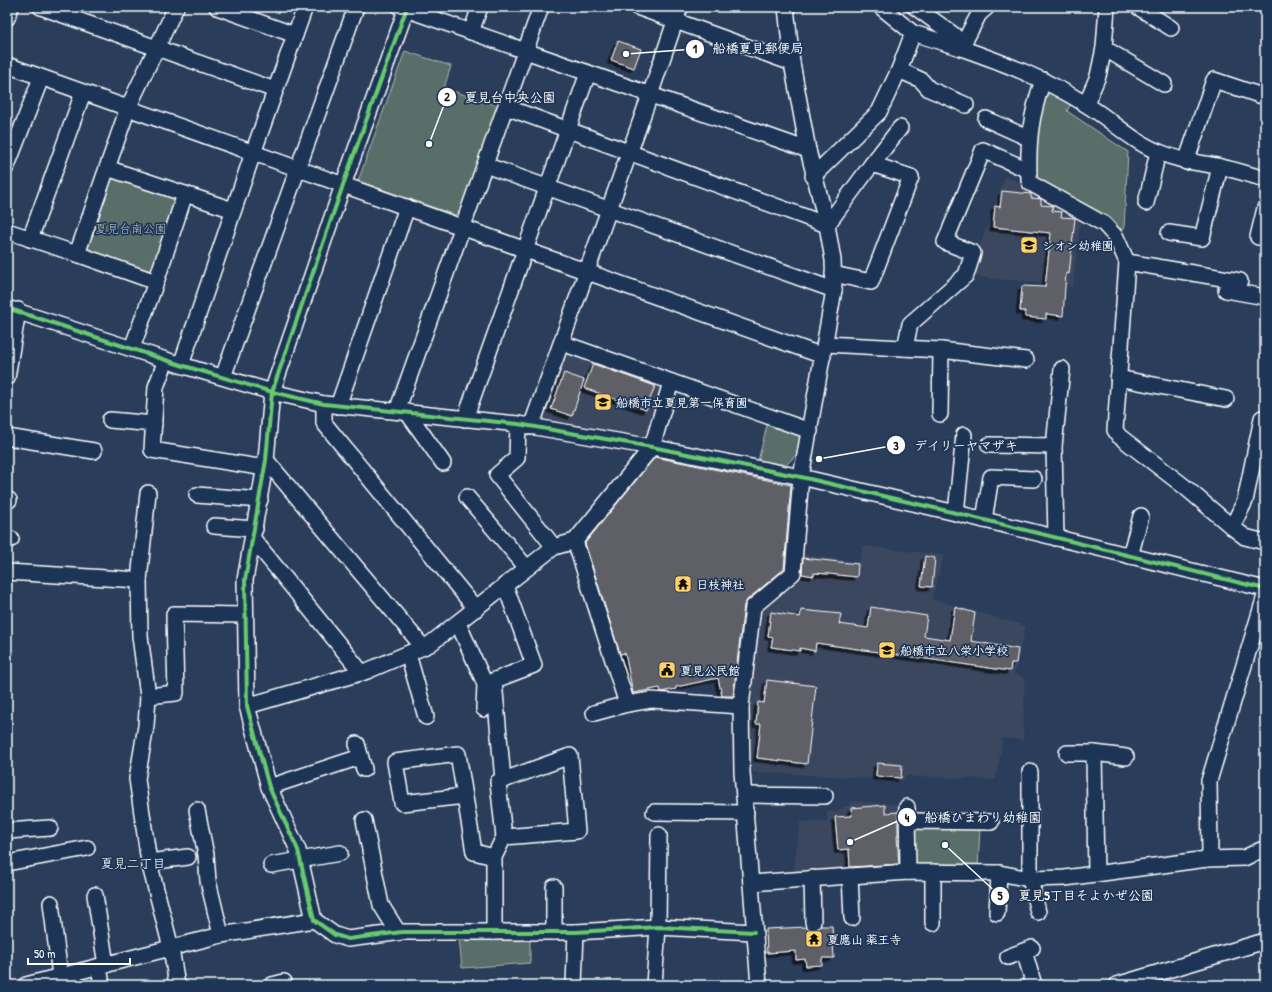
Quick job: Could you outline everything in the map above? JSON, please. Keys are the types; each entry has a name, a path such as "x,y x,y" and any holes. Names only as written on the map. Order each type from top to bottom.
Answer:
{"street":[{"path":"7,18 11,7"},
{"path":"42,7 156,49 275,90"},
{"path":"77,254 128,108 176,7"},
{"path":"217,7 295,35"},
{"path":"181,365 253,153 305,7"},
{"path":"223,377 356,7"},
{"path":"471,32 480,7"},
{"path":"402,412 463,226 541,7"},
{"path":"637,7 677,14 792,62"},
{"path":"759,985 744,795 741,706 753,607 793,573 801,477 834,290 833,260 827,225 813,176 808,150 792,62 786,7"},
{"path":"881,7 913,33 1010,65 1043,80 1086,104 1129,136 1158,152 1186,162 1220,166 1265,179"},
{"path":"915,7 954,35 960,48"},
{"path":"960,48 979,14 987,7"},
{"path":"1086,104 1098,76 1104,48 1107,7"},
{"path":"1138,7 1171,28"},
{"path":"754,932 658,927 576,932 398,932 348,939 335,935 323,928 314,920 298,850 269,787 247,706 244,615 245,580 266,464 272,392 284,382 346,186 408,8 525,52 808,150"},
{"path":"554,547 497,475 517,458 525,426 562,343 650,95 677,14"},
{"path":"813,176 879,112 899,70 913,33"},
{"path":"1104,48 1164,84"},
{"path":"7,65 346,186 463,226 587,273 824,350 905,348 942,350 1026,360"},
{"path":"899,70 921,80 929,89 966,105"},
{"path":"465,419 588,73"},
{"path":"7,166 41,78"},
{"path":"1043,80 1034,106 1028,138 1028,170 1030,183 1104,224 1111,230 1127,262 1115,430 1119,436 1185,487 1245,537 1265,542"},
{"path":"1186,162 1214,80 1265,97"},
{"path":"30,239 83,93"},
{"path":"506,107 567,131 630,152 827,225"},
{"path":"986,119 1028,138"},
{"path":"827,225 900,128"},
{"path":"905,348 910,324 966,275 973,253 945,242 983,150 1028,170"},
{"path":"1146,204 1158,152"},
{"path":"833,274 870,282 911,177 872,164"},
{"path":"485,165 834,290"},
{"path":"1169,233 1202,238 1220,166"},
{"path":"107,168 234,210"},
{"path":"132,348 156,282 185,194"},
{"path":"407,207 324,424 476,609"},
{"path":"1258,237 1265,208"},
{"path":"7,231 156,282"},
{"path":"1127,262 1240,281"},
{"path":"1226,290 1265,297"},
{"path":"7,378 13,309 181,365 272,392 331,405 525,426 652,447 801,477 956,513 1265,589"},
{"path":"562,343 810,431"},
{"path":"940,414 942,350"},
{"path":"166,360 156,387 152,450 266,464 423,647"},
{"path":"1056,538 1054,446 1062,369"},
{"path":"1118,378 1226,399"},
{"path":"247,706 362,672 430,644 554,547 575,541 652,447 671,382"},
{"path":"402,412 443,463"},
{"path":"1232,527 1245,501 1262,418"},
{"path":"110,420 154,424"},
{"path":"956,513 964,435"},
{"path":"7,437 94,451"},
{"path":"989,445 1054,446"},
{"path":"984,520 991,477 1034,478"},
{"path":"148,493 139,580 140,636 148,696 146,726 137,779 149,862 171,948 177,985"},
{"path":"196,495 260,500"},
{"path":"467,497 527,568"},
{"path":"1130,556 1141,516"},
{"path":"214,526 254,534 362,672"},
{"path":"575,541 627,704"},
{"path":"7,572 139,580"},
{"path":"490,682 534,666 505,585"},
{"path":"1207,859 1210,854 1209,781 1265,596"},
{"path":"148,696 176,693 174,614 244,615"},
{"path":"458,623 490,682 503,780"},
{"path":"408,654 426,717"},
{"path":"484,709 490,682"},
{"path":"594,713 627,704 651,700 741,706"},
{"path":"1067,753 1094,753 1126,758"},
{"path":"1094,753 1096,874"},
{"path":"465,796 402,803 395,762 458,754 465,796 474,852 494,857"},
{"path":"494,932 494,857 504,837 498,782 570,756 577,831 504,837"},
{"path":"269,787 360,757"},
{"path":"1030,772 1030,879 1038,912"},
{"path":"744,795 825,796"},
{"path":"908,807 908,872"},
{"path":"197,810 206,855 208,880 221,935"},
{"path":"654,812 746,813"},
{"path":"364,820 381,905 398,932"},
{"path":"908,824 914,821 991,822"},
{"path":"7,831 50,828"},
{"path":"654,985 658,927 658,835"},
{"path":"7,863 87,848"},
{"path":"751,883 908,872 999,873 1030,879 1065,878 1207,859 1244,858 1261,850 1265,851"},
{"path":"271,865 340,853"},
{"path":"149,862 188,857"},
{"path":"933,872 933,923"},
{"path":"997,913 999,873"},
{"path":"850,876 852,918"},
{"path":"812,878 813,922"},
{"path":"554,887 554,932"},
{"path":"95,895 102,966 102,985"},
{"path":"51,903 60,976"},
{"path":"26,985 221,935 314,920"},
{"path":"574,985 576,932"},
{"path":"1118,985 1145,981 1265,942"},
{"path":"1008,957 1028,950 1034,985"}],"shaded area":[{"name":"シオン幼稚園","path":"1005,176 1026,185 1081,214 1073,286 969,276"},
{"name":"船橋市立夏見第一保育園","path":"570,351 662,385 663,388 652,438 545,422 542,415 563,354"},
{"name":"船橋市立八栄小学校","path":"863,546 944,555 932,599 1026,626 1014,674 1025,678 1023,740 1003,738 996,780 907,776 904,780 752,772 748,699 760,607 799,554 859,562"},
{"path":"850,801 904,805 903,862 900,867 793,877 800,822 827,821 827,811 836,812 850,805"}],"green space":[{"path":"405,51 451,66 444,88 498,106 466,205 455,215 358,181"},
{"path":"1044,89 1073,100 1067,111 1128,152 1124,229 1112,228 1032,181 1035,138"},
{"name":"夏見台南公園","path":"111,174 178,197 154,274 85,251"},
{"path":"767,425 802,436 798,453 786,465 758,461"},
{"path":"919,825 980,827 978,869 915,866 911,829"},
{"path":"459,938 530,938 530,963 462,968"}],"building":[{"path":"618,41 641,49 634,68 611,60"},
{"path":"1002,191 1031,194 1031,198 1041,199 1041,205 1053,206 1052,211 1062,212 1061,217 1075,218 1069,274 1066,273 1063,316 1046,314 1046,319 1025,317 1025,311 1020,311 1022,286 1045,287 1051,233 993,227 995,206 1000,207"},
{"path":"593,364 655,386 646,410 584,388"},
{"path":"564,373 584,380 572,416 551,409"},
{"name":"日枝神社","path":"655,457 791,485 784,569 747,600 744,605 733,696 722,696 718,678 676,687 676,689 661,692 660,688 633,693 625,653 620,654 585,543"},
{"path":"925,556 935,558 932,587 921,586"},
{"path":"803,558 858,564 857,577 814,573 814,576 802,574"},
{"path":"871,607 927,616 924,636 950,640 955,607 975,613 971,641 1018,649 1016,663 1011,663 1010,671 816,643 815,651 800,648 800,651 771,647 773,637 768,636 771,612 800,617 801,610 841,614 839,624 868,628"},
{"path":"767,680 816,686 807,764 757,758 761,724 756,724 758,702 764,703"},
{"path":"877,763 902,765 901,778 876,776"},
{"path":"885,805 885,813 898,812 897,836 899,864 850,867 849,849 838,850 835,817 852,816 851,808"},
{"name":"夏應山 薬王寺","path":"821,926 832,926 834,958 822,958 822,965 806,966 805,959 796,960 796,951 767,953 766,929 806,927 814,931"}],"cycle path":[{"path":"407,7 343,185 272,392 266,460 245,580 247,706 269,787 298,850 314,920 335,935 348,939 402,932 576,932 658,927 754,932"},
{"path":"7,308 181,365 272,392 324,404 518,424 652,447 801,477 956,513 1265,589"}],"place":[{"name":"船橋夏見郵便局","path":"626,54"},
{"name":"夏見台中央公園","path":"429,144"},
{"name":"シオン幼稚園","path":"1029,245"},
{"name":"船橋市立夏見第一保育園","path":"603,402"},
{"name":"デイリーヤマザキ","path":"819,459"},
{"name":"日枝神社","path":"683,584"},
{"name":"船橋市立八栄小学校","path":"887,650"},
{"name":"夏見公民館","path":"667,670"},
{"name":"船橋ひまわり幼稚園","path":"850,842"},
{"name":"夏見5丁目そよかぜ公園","path":"945,845"},
{"name":"夏應山 薬王寺","path":"814,939"}],"district":[{"name":"夏見二丁目","path":"133,863"}]}
